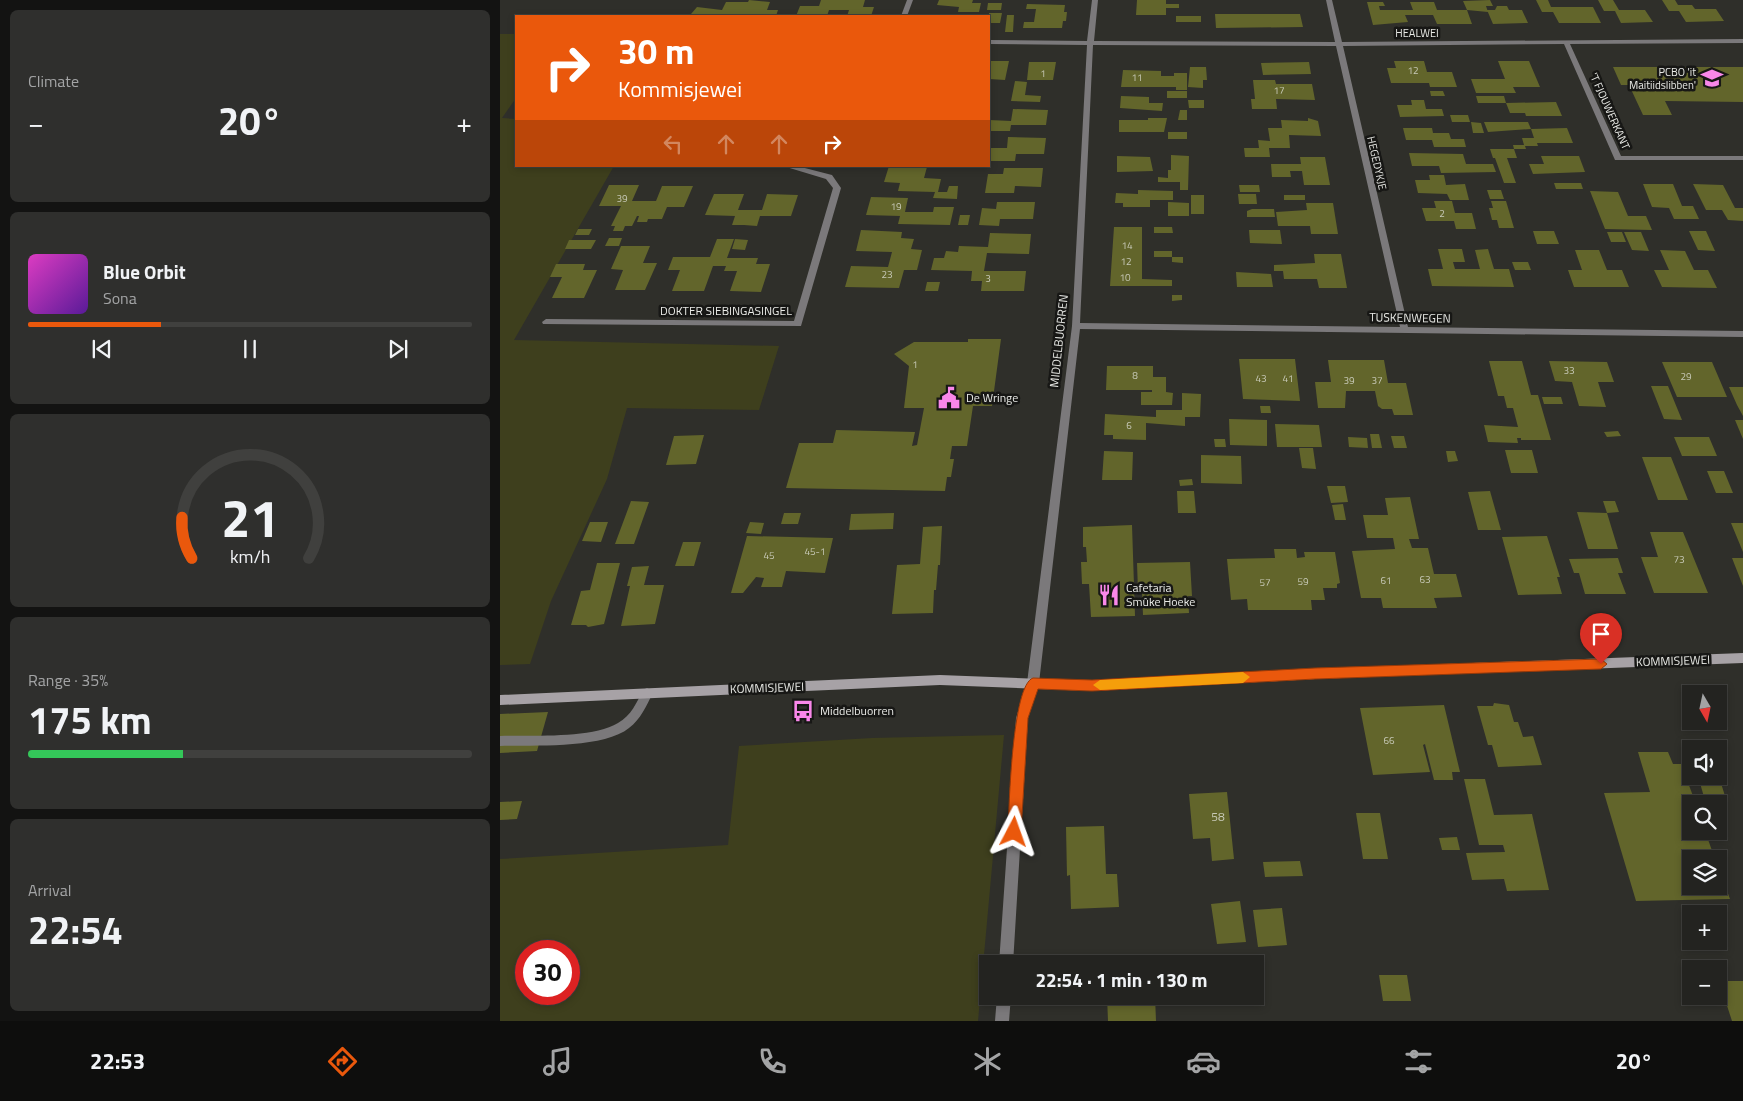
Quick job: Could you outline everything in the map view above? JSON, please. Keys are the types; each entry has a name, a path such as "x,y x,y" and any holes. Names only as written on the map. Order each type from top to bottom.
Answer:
{"street":[{"path":"904,15 910,0"},
{"name":"MIDDELBUORREN","path":"1033,683 1076,326 1090,43 1095,0"},
{"name":"HEGEDYKJE","path":"1329,0 1405,331"},
{"name":"HEALWEI","path":"1090,43 1338,44 1743,41"},
{"path":"990,42 1090,43"},
{"name":"'T FJOUWERKANT","path":"1566,42 1618,158 1743,158"},
{"name":"DOKTER SIEBINGASINGEL","path":"546,322 798,324 837,188 829,177 791,167"},
{"name":"TUSKENWEGEN","path":"1076,326 1743,334"},
{"name":"KOMMISJEWEI","path":"500,700 940,680 1092,686 1315,674 1743,658"},
{"path":"1007,955 1022,718 1033,683"},
{"path":"500,741 597,735 622,727 634,716 647,693"},
{"path":"1002,1021 1003,1005"}],"green space":[{"path":"500,34 515,34 515,99 502,118 515,119 515,167 613,167 514,340 779,346 759,410 627,408 607,479 551,601 530,664 500,665"},
{"path":"1004,735 984,955 979,955 978,1021 500,1021 500,859 728,845 739,746 872,738"}],"building":[{"path":"749,0 770,2 767,10 778,10 776,15 691,14 697,7 722,10 726,2 748,2"},
{"path":"821,0 865,0 863,7 874,7 871,15 847,15 849,10 829,10 827,15 796,15 800,6 819,6"},
{"path":"939,0 973,0 972,3 981,3 979,12 958,12 959,7 937,5"},
{"path":"1137,0 1166,0 1166,4 1179,4 1179,8 1166,8 1166,15 1136,15"},
{"path":"1490,0 1493,6 1486,6 1488,12 1467,10 1463,1"},
{"path":"1536,0 1548,0 1551,7 1593,7 1601,23 1559,23 1553,12 1542,12"},
{"path":"1598,0 1613,0 1619,10 1645,10 1653,22 1621,23 1615,11 1604,11"},
{"path":"1662,0 1675,0 1678,5 1692,5 1695,9 1716,9 1724,21 1686,22 1679,11 1669,11"},
{"path":"1367,2 1383,2 1385,6 1379,6 1380,10 1413,10 1410,2 1434,2 1437,10 1467,10 1472,24 1437,24 1433,15 1405,15 1408,22 1373,25"},
{"path":"988,3 1002,3 1001,10 987,10"},
{"path":"1027,4 1065,5 1064,12 1067,12 1066,21 1063,21 1062,28 1023,28 1024,22 1034,22 1036,9 1026,9"},
{"path":"1497,6 1507,6 1509,10 1522,10 1528,23 1493,24 1487,10 1495,10"},
{"path":"989,13 1002,13 1000,23 990,23"},
{"path":"1215,14 1300,14 1303,27 1216,28"},
{"path":"1007,15 1014,15 1013,32 1005,32"},
{"path":"1176,16 1201,16 1201,22 1176,22"},
{"path":"990,61 1009,61 1005,80 990,79"},
{"path":"1394,61 1424,61 1427,72 1452,72 1457,87 1430,87 1429,83 1391,83 1387,68 1396,68"},
{"path":"1498,61 1529,61 1540,87 1513,87 1516,93 1476,93 1471,79 1505,79"},
{"path":"1029,62 1056,62 1053,80 1027,80"},
{"path":"1309,62 1311,74 1263,75 1261,63"},
{"path":"1190,67 1206,67 1207,80 1203,80 1203,88 1188,87"},
{"path":"1613,67 1743,67 1743,102 1665,101 1672,115 1643,115 1629,85 1621,85"},
{"path":"1123,70 1161,71 1161,76 1187,73 1187,90 1176,90 1176,87 1121,87"},
{"path":"1253,80 1275,80 1276,84 1312,84 1315,100 1276,99 1277,109 1252,109 1251,99 1255,99"},
{"path":"1015,81 1027,82 1025,95 1041,96 1040,102 1011,101"},
{"path":"1167,91 1187,91 1187,98 1167,98"},
{"path":"1430,91 1443,91 1445,96 1431,96"},
{"path":"1121,96 1149,97 1149,103 1163,103 1162,111 1120,108"},
{"path":"1476,96 1504,96 1506,103 1478,103"},
{"path":"1188,100 1204,100 1204,108 1189,108"},
{"path":"1411,100 1424,100 1426,109 1442,109 1444,116 1400,117 1397,105 1412,105"},
{"path":"1556,102 1562,116 1526,116 1525,113 1510,113 1506,103"},
{"path":"1013,109 1048,110 1046,125 1011,125 1010,131 990,131 990,120 1011,121"},
{"path":"1180,110 1187,110 1187,120 1178,120"},
{"path":"1450,115 1468,115 1470,122 1452,122"},
{"path":"1148,118 1167,118 1164,132 1119,132 1119,120 1148,120"},
{"path":"1308,118 1318,121 1321,136 1289,135 1290,148 1269,148 1270,157 1245,157 1244,148 1259,148 1258,140 1270,141 1268,128 1282,128 1281,120 1308,121"},
{"path":"1471,122 1481,123 1484,133 1473,133"},
{"path":"1484,122 1528,122 1531,129 1488,132"},
{"path":"1403,128 1432,128 1433,133 1449,133 1451,139 1464,139 1466,147 1434,147 1432,140 1406,140"},
{"path":"1567,128 1573,143 1537,143 1538,146 1525,146 1526,149 1514,149 1513,145 1524,145 1522,138 1534,138 1531,129"},
{"path":"1168,132 1187,132 1187,139 1168,139"},
{"path":"1008,137 1046,138 1044,154 1016,154 1015,161 990,161 990,148 1007,148"},
{"path":"1490,149 1514,149 1517,158 1507,158 1516,183 1504,183"},
{"path":"1409,153 1463,154 1466,164 1493,164 1496,172 1441,173 1439,166 1412,166"},
{"path":"1171,155 1189,156 1188,190 1180,190 1180,182 1158,182 1158,177 1168,178 1168,170 1171,170"},
{"path":"1117,156 1150,157 1153,171 1117,172"},
{"path":"1541,156 1579,156 1585,172 1533,174 1529,164 1544,164"},
{"path":"1300,157 1325,157 1330,185 1304,185 1302,171 1290,171 1291,177 1272,177 1271,164 1301,164"},
{"path":"889,167 927,167 924,178 941,179 938,192 947,192 949,186 958,186 957,199 933,198 935,192 898,191 900,183 884,182"},
{"path":"1004,168 1043,168 1041,187 1015,186 1014,193 985,193 988,174 1003,174"},
{"path":"1429,175 1444,175 1446,185 1465,184 1469,200 1450,200 1447,194 1418,193 1415,180 1430,180"},
{"path":"1554,183 1581,183 1583,189 1556,189"},
{"path":"1643,184 1673,184 1682,206 1693,206 1699,219 1674,219 1669,208 1652,207"},
{"path":"1693,184 1723,185 1735,208 1743,208 1743,221 1728,220 1722,210 1706,210"},
{"path":"609,185 639,185 632,201 656,201 662,186 693,186 684,207 667,207 662,219 648,219 647,222 637,222 639,216 637,216 632,226 625,226 623,231 613,231 615,226 611,226 621,206 599,206"},
{"path":"1239,185 1259,185 1260,192 1240,192"},
{"path":"1138,190 1173,191 1173,200 1150,200 1150,207 1123,207 1123,203 1115,203 1116,193 1138,194"},
{"path":"1487,190 1501,190 1504,199 1490,199"},
{"path":"1590,191 1618,192 1628,216 1646,216 1652,230 1605,229"},
{"path":"714,194 744,194 738,210 762,210 767,194 798,195 791,216 760,216 757,226 732,225 735,216 705,215"},
{"path":"1238,194 1256,194 1257,204 1239,204"},
{"path":"1191,195 1204,195 1204,214 1191,214"},
{"path":"1284,195 1305,195 1305,200 1284,200"},
{"path":"871,197 908,198 905,212 933,212 934,207 954,207 950,225 898,224 900,216 866,215"},
{"path":"1434,201 1452,201 1455,213 1472,213 1476,229 1456,229 1454,221 1426,221 1422,208 1436,208"},
{"path":"1491,201 1506,201 1514,228 1499,228 1497,220 1492,220 1489,208 1493,208"},
{"path":"997,202 1035,202 1033,219 1000,219 999,226 979,225 982,208 996,209"},
{"path":"1168,202 1189,203 1189,216 1168,216"},
{"path":"1306,203 1333,203 1338,234 1311,234 1310,226 1278,226 1276,212 1307,210"},
{"path":"1252,209 1274,209 1275,217 1247,217 1247,211"},
{"path":"960,215 970,215 968,225 958,225"},
{"path":"1114,227 1142,227 1142,279 1172,280 1172,286 1110,286"},
{"path":"1154,227 1172,227 1173,233 1154,233"},
{"path":"578,229 592,229 589,235 575,235"},
{"path":"861,230 902,232 901,238 914,239 911,249 922,250 917,270 904,270 899,288 845,287 851,266 888,267 892,252 856,251"},
{"path":"1249,230 1280,230 1282,244 1250,243"},
{"path":"1533,231 1554,231 1559,244 1537,244"},
{"path":"1689,231 1706,231 1715,251 1698,250"},
{"path":"1607,232 1622,232 1626,242 1611,242"},
{"path":"1624,232 1641,232 1649,251 1632,250"},
{"path":"990,233 1031,234 1029,254 987,253 984,271 1026,271 1024,291 981,291 982,281 971,281 972,271 931,270 934,258 944,258 946,251 958,252 959,246 988,247"},
{"path":"609,238 622,238 619,246 605,246"},
{"path":"717,239 734,239 727,258 758,258 756,264 770,264 761,292 730,291 737,271 724,271 726,266 713,266 704,291 672,291 680,270 668,270 673,257 710,257"},
{"path":"735,239 748,240 745,250 732,249"},
{"path":"569,240 596,240 591,249 565,249"},
{"path":"621,246 650,246 643,263 657,263 645,290 615,290 623,270 611,269"},
{"path":"1438,249 1462,249 1465,262 1453,262 1455,269 1480,269 1475,250 1488,249 1494,269 1509,269 1514,287 1432,286 1428,269 1443,269"},
{"path":"1575,250 1599,250 1607,270 1622,270 1629,287 1574,287 1568,270 1582,270"},
{"path":"1660,250 1685,251 1694,270 1708,270 1717,288 1662,287 1654,270 1669,270"},
{"path":"1154,251 1172,251 1172,257 1154,257"},
{"path":"1314,254 1341,254 1347,288 1319,288 1317,279 1284,279 1283,271 1274,271 1274,265 1315,263"},
{"path":"1172,257 1183,257 1183,263 1172,262"},
{"path":"1512,262 1528,262 1531,270 1515,270"},
{"path":"556,264 585,264 583,270 597,270 584,298 552,298 562,277 550,277"},
{"path":"1236,272 1271,274 1273,287 1237,287"},
{"path":"927,282 940,282 938,291 925,291"},
{"path":"1172,295 1182,295 1182,300 1172,301"},
{"path":"968,339 1001,339 992,406 973,406 967,446 952,446 950,459 954,459 951,477 947,477 945,491 786,488 799,443 833,443 836,430 915,432 912,446 917,445 924,408 904,408 909,366 894,354 914,342 968,342"},
{"path":"1239,359 1295,359 1300,401 1243,399"},
{"path":"1328,360 1384,360 1388,383 1406,383 1413,415 1394,415 1392,409 1382,409 1378,406 1375,391 1346,391 1345,408 1318,408 1315,382 1331,382"},
{"path":"1489,361 1522,361 1531,395 1538,395 1551,440 1521,440 1521,438 1517,438 1518,443 1488,442 1484,425 1518,427 1513,408 1507,408 1504,396 1498,396"},
{"path":"1549,361 1607,362 1614,382 1598,382 1606,407 1579,406 1572,382 1555,381"},
{"path":"1662,362 1712,362 1727,397 1677,397"},
{"path":"1107,366 1153,366 1153,377 1166,377 1166,392 1173,393 1172,405 1141,405 1141,392 1152,392 1152,390 1106,390"},
{"path":"1651,386 1668,386 1682,420 1664,419"},
{"path":"1729,387 1743,387 1743,416 1737,405"},
{"path":"1182,393 1201,394 1200,417 1185,417 1185,426 1146,423 1146,440 1113,439 1113,435 1104,435 1105,414 1156,417 1156,410 1182,410"},
{"path":"1542,397 1561,397 1563,404 1544,404"},
{"path":"1260,406 1270,406 1271,413 1261,413"},
{"path":"1229,419 1267,420 1267,446 1230,445"},
{"path":"1735,420 1743,420 1743,439"},
{"path":"1275,424 1319,425 1322,447 1277,447"},
{"path":"1618,431 1621,436 1607,437 1604,432"},
{"path":"1370,434 1379,434 1382,448 1372,448"},
{"path":"704,435 696,464 666,465 674,436"},
{"path":"1391,436 1404,436 1407,448 1394,448"},
{"path":"1348,437 1367,438 1368,448 1349,447"},
{"path":"1674,437 1709,437 1717,456 1682,456"},
{"path":"1214,439 1225,439 1226,447 1215,447"},
{"path":"1299,448 1313,448 1316,469 1302,468"},
{"path":"1505,450 1532,450 1538,473 1511,473"},
{"path":"1104,451 1133,452 1132,480 1102,480"},
{"path":"1446,451 1455,451 1458,461 1448,462"},
{"path":"1201,455 1241,456 1242,484 1201,483"},
{"path":"1642,457 1671,457 1688,500 1658,500"},
{"path":"1707,471 1724,471 1733,493 1716,493"},
{"path":"1192,479 1193,485 1180,486 1179,480"},
{"path":"1327,486 1345,486 1348,502 1331,503"},
{"path":"1177,491 1194,491 1196,513 1178,513"},
{"path":"1490,491 1501,530 1478,530 1468,492"},
{"path":"1410,497 1419,539 1409,539 1412,548 1428,548 1434,574 1456,574 1462,597 1434,598 1437,608 1383,608 1381,598 1361,598 1352,551 1395,549 1393,538 1367,538 1363,515 1388,515 1385,498"},
{"path":"631,501 649,502 634,544 615,544"},
{"path":"1603,501 1615,501 1619,512 1607,513"},
{"path":"1343,504 1346,520 1335,520 1332,505"},
{"path":"1577,512 1607,513 1618,549 1588,549"},
{"path":"784,513 801,513 798,524 781,524"},
{"path":"894,513 893,529 849,530 851,514"},
{"path":"590,522 608,522 601,542 582,541"},
{"path":"750,522 764,523 761,534 746,533"},
{"path":"1731,523 1743,523 1743,552"},
{"path":"1132,525 1135,616 1091,617 1089,584 1082,584 1081,562 1087,562 1086,547 1083,547 1083,527"},
{"path":"942,526 940,565 938,565 936,590 934,590 933,613 892,614 897,565 920,564 923,527"},
{"path":"1650,532 1683,532 1708,593 1654,593 1641,557 1658,557"},
{"path":"747,536 833,538 825,573 786,571 782,587 761,587 764,578 756,577 743,593 731,593"},
{"path":"1547,536 1560,577 1557,577 1562,594 1518,595 1502,537"},
{"path":"683,542 701,542 694,566 675,566"},
{"path":"1274,549 1296,549 1297,558 1305,557 1304,552 1335,552 1340,583 1337,584 1337,588 1323,588 1325,600 1311,600 1312,610 1248,610 1247,599 1231,600 1227,559 1275,558"},
{"path":"1618,558 1623,573 1618,573 1626,594 1585,594 1579,573 1574,573 1569,559"},
{"path":"1732,558 1743,558 1743,586"},
{"path":"1190,562 1192,596 1188,596 1189,613 1143,615 1142,591 1138,591 1137,563"},
{"path":"597,563 620,563 604,624 588,627 586,625 571,625 581,591 590,590"},
{"path":"649,566 644,585 664,585 655,624 621,626 630,586 627,586 632,567"},
{"path":"1494,703 1509,705 1514,722 1518,722 1523,737 1533,736 1542,765 1498,767 1492,745 1488,745 1477,706 1493,706"},
{"path":"1444,705 1460,772 1452,772 1453,780 1434,780 1425,744 1423,745 1430,772 1373,775 1360,708"},
{"path":"548,712 537,751 500,753 500,714"},
{"path":"1638,752 1668,752 1673,764 1681,764 1682,785 1689,785 1693,795 1682,795 1682,840 1708,840 1712,850 1682,850 1682,895 1727,895 1727,891 1730,899 1636,901 1604,793 1650,792"},
{"path":"1464,779 1485,779 1494,815 1532,814 1549,890 1507,891 1504,879 1472,880 1466,853 1505,852 1503,845 1479,845"},
{"path":"1701,785 1722,785 1725,795 1703,795"},
{"path":"1227,792 1234,859 1212,861 1210,838 1193,839 1189,794"},
{"path":"522,801 517,819 500,820 500,802"},
{"path":"1356,813 1380,813 1388,859 1363,859"},
{"path":"1104,826 1106,874 1117,874 1119,907 1071,909 1070,875 1067,876 1066,827"},
{"path":"1457,837 1460,850 1442,850 1439,838"},
{"path":"1300,861 1303,876 1265,877 1263,862"},
{"path":"1240,901 1246,942 1217,944 1211,904"},
{"path":"1282,908 1287,945 1258,947 1253,910"},
{"path":"1379,975 1407,975 1411,1001 1383,1001"},
{"path":"1727,981 1743,981 1743,1021 1732,1021 1727,1005"},
{"path":"1107,1005 1155,1005 1156,1021 1108,1021"}],"slow traffic":[{"path":"1100,685 1243,677"}],"place":[{"name":"PCBO 'it Maitiidslibben'","path":"1712,78"},
{"name":"De Wringe","path":"949,398"},
{"name":"Cafetaria Smûke Hoeke","path":"1109,595"},
{"name":"Middelbuorren","path":"803,711"}],"route":[{"path":"1014,832 1022,718 1033,683 1092,686 1315,674 1601,664"}]}
